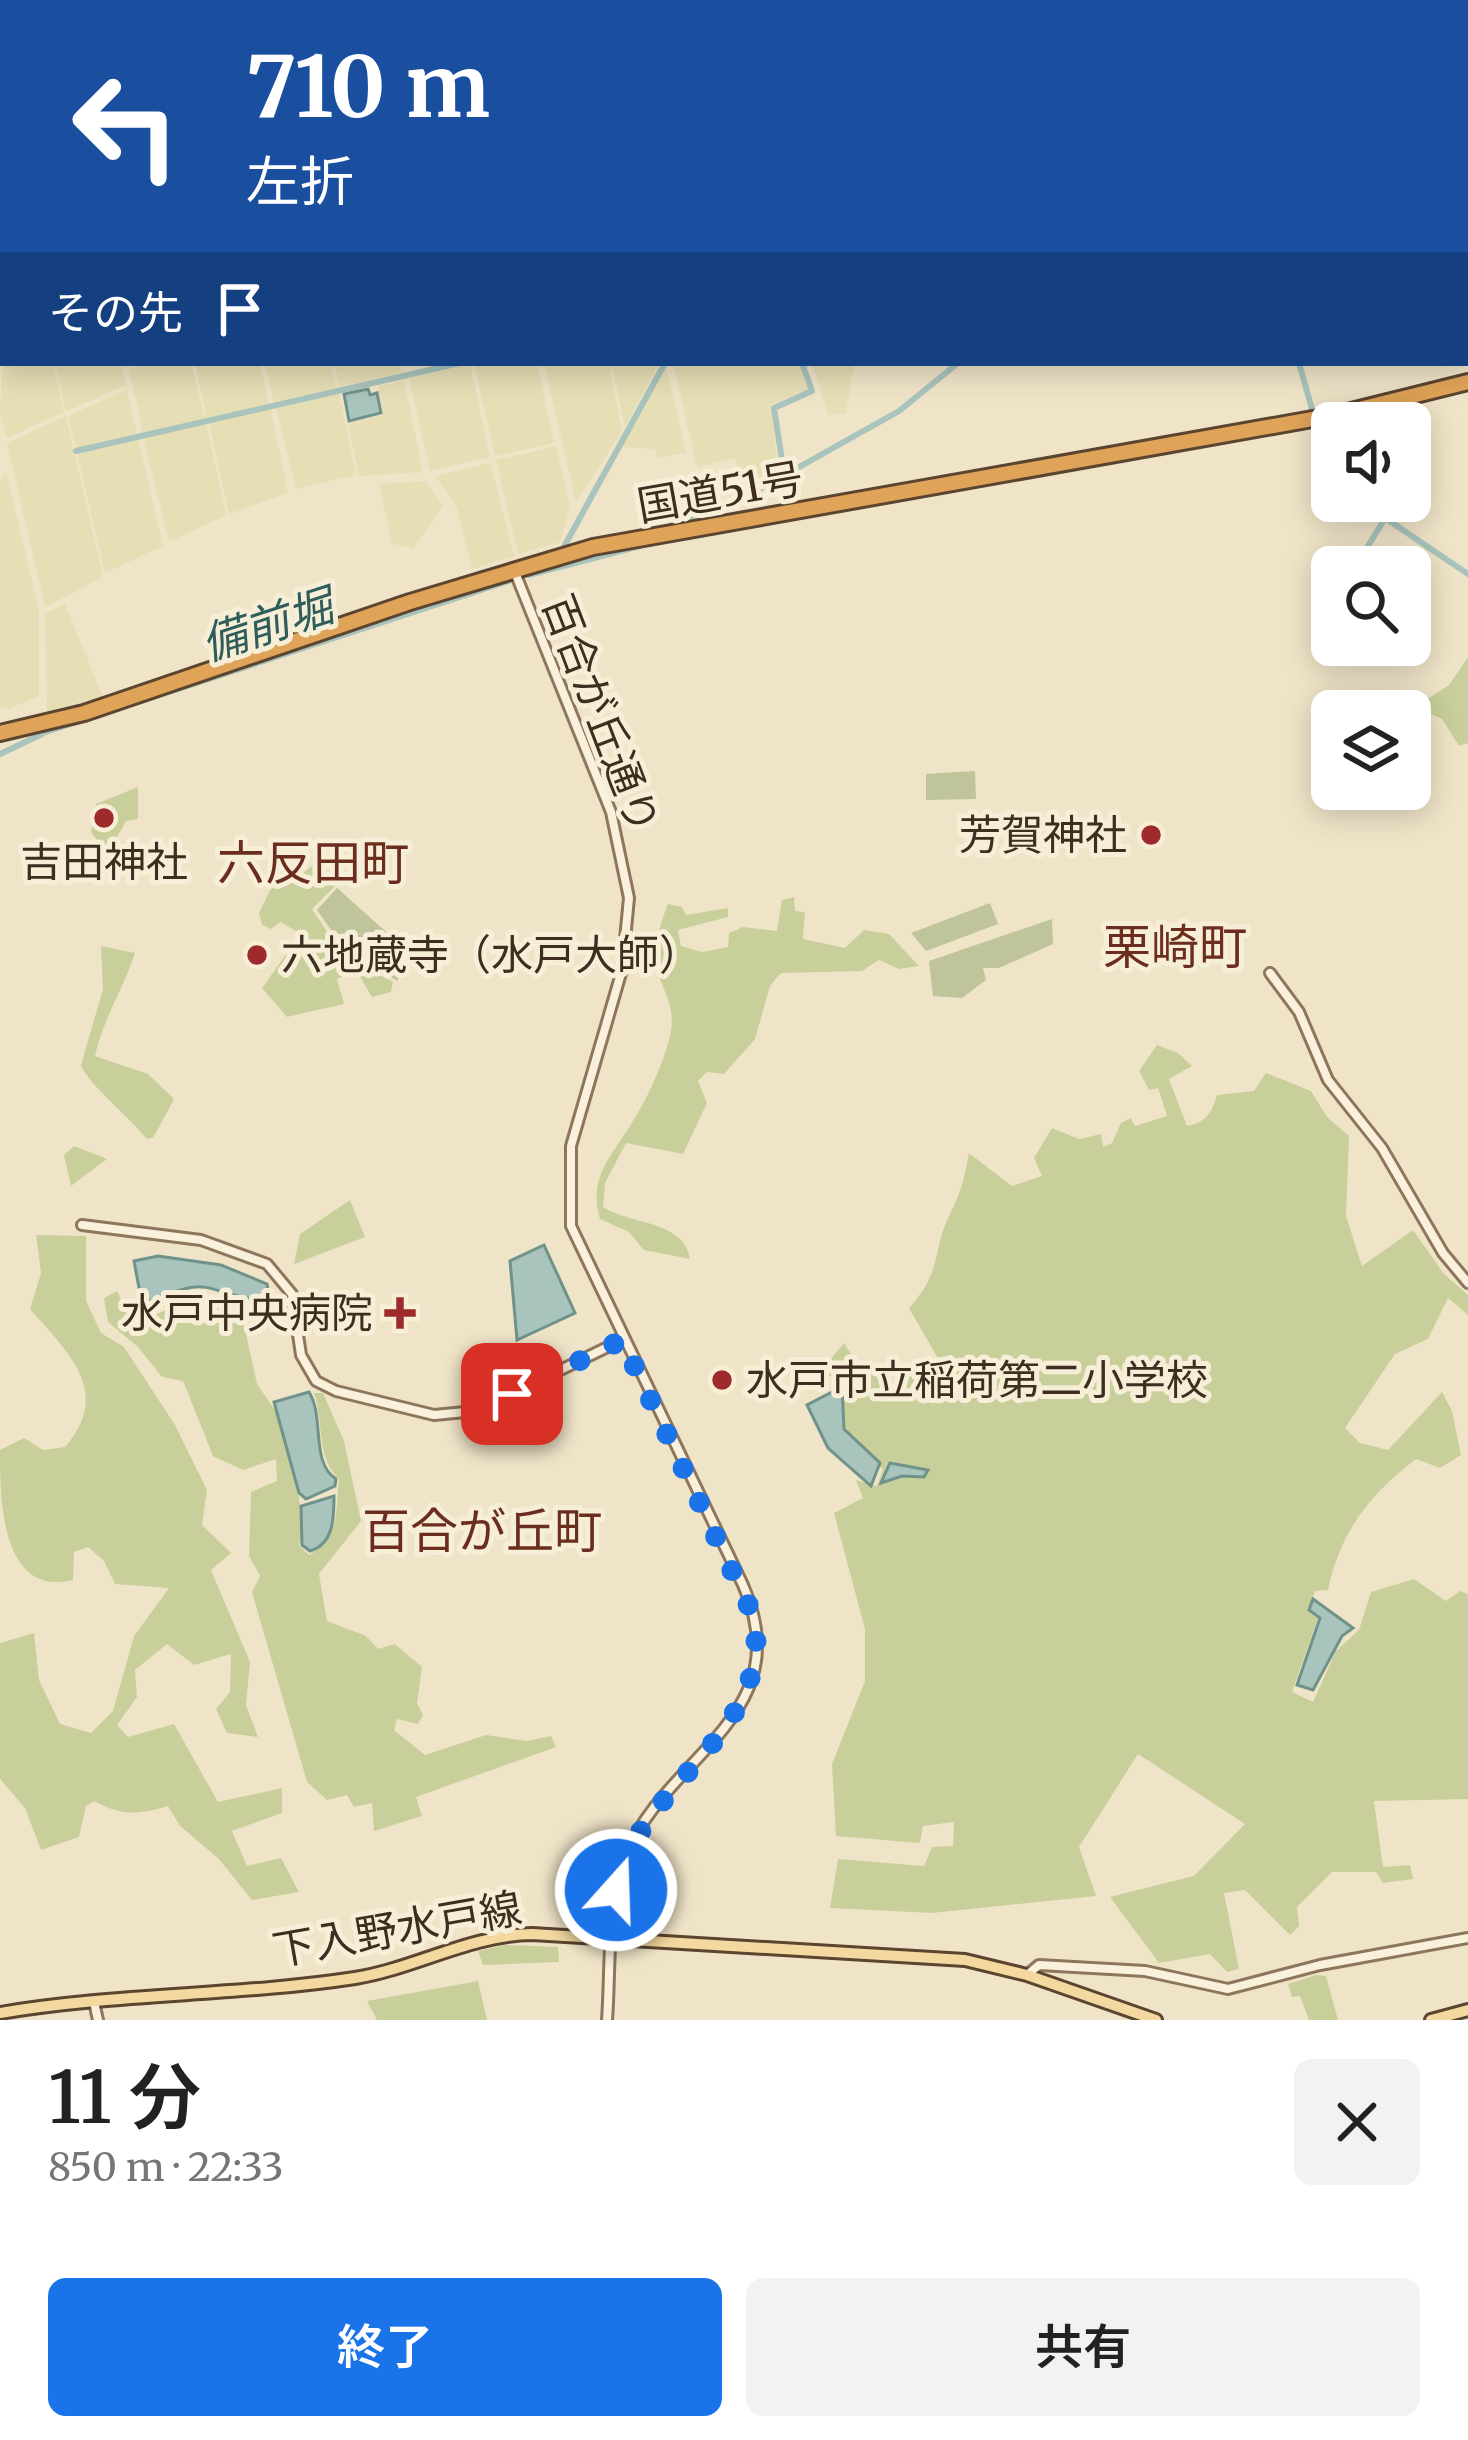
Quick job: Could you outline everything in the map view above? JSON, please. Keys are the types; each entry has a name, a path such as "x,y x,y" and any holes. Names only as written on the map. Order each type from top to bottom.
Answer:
{"highway":[{"name":"国道51号","path":"0,733 84,712 513,569 593,547 1335,416 1468,382"}],"main road":[{"name":"下入野水戸線","path":"0,2014 94,2000 376,1974 504,1936 944,1957 1027,1975 1156,2020"},
{"path":"1431,2020 1468,2010"}],"street":[{"name":"百合が丘通り","path":"513,569 611,812 626,869 625,956 574,1133 567,1186 575,1240 751,1604 757,1642 754,1672 736,1715 635,1836 618,1880 607,2020"},
{"path":"1270,973 1299,1012 1328,1080 1382,1148 1443,1253 1468,1283"},
{"path":"82,1226 201,1240 267,1264 292,1294 301,1355 316,1381 336,1391 434,1415 476,1411 622,1340"},
{"path":"1027,1975 1039,1965 1123,1968 1228,1989 1335,1962 1468,1938"},
{"path":"94,2000 98,2020"}],"shaded area":[{"path":"2,366 54,366 64,412 6,438 0,413"},
{"path":"56,366 122,366 126,385 66,411"},
{"path":"192,366 205,419 143,434 129,369"},
{"path":"196,366 261,366 269,405 207,419"},
{"path":"266,366 332,366 336,388 274,404"},
{"path":"335,366 400,366 401,374 339,387"},
{"path":"470,366 490,457 430,471 409,379"},
{"path":"475,366 538,366 554,443 495,456"},
{"path":"545,366 610,366 622,431 576,502"},
{"path":"612,366 657,366 625,427"},
{"path":"666,366 686,453 657,458 656,449 620,447"},
{"path":"674,366 800,366 808,390 771,404 778,468 742,489 736,458 697,467"},
{"path":"813,366 854,366 846,413 828,415"},
{"path":"404,381 423,472 359,476 348,423 384,415 378,386"},
{"path":"127,390 137,434 76,448 68,416"},
{"path":"339,393 356,475 296,489 276,408"},
{"path":"271,409 288,493 229,514 209,422"},
{"path":"66,416 103,577 45,607 7,443"},
{"path":"206,423 226,515 169,542 143,438"},
{"path":"138,438 163,546 105,573 77,453"},
{"path":"556,446 570,507 560,542 518,554 496,460"},
{"path":"491,463 514,556 472,569 457,508 435,476"},
{"path":"6,471 39,610 39,696 9,709 0,708 0,482"},
{"path":"425,481 443,506 413,548 392,544 379,484"},
{"path":"65,604 103,697 47,713 45,614"}],"green space":[{"path":"1468,657 1468,743 1459,746 1442,719 1431,714 1431,697 1449,685"},
{"path":"975,771 976,799 926,800 926,774"},
{"path":"138,787 138,819 126,821 112,846 103,848 91,832 96,804"},
{"path":"313,865 336,885 312,909 343,956 393,982 391,992 372,997 356,970 337,979 344,1004 287,1017 262,988 285,956 299,948 303,935 280,922 271,929 262,925 259,913 278,874 302,874"},
{"path":"337,888 393,938 398,981 348,954 317,910"},
{"path":"794,897 795,911 805,912 803,939 845,948 864,930 889,934 919,966 899,969 879,960 862,971 781,973 770,986 755,1039 724,1074 707,1072 698,1081 707,1103 683,1154 626,1143 605,1183 603,1207 667,1230 686,1246 690,1259 644,1250 629,1232 600,1219 597,1192 603,1169 636,1116 669,1040 672,1016 656,953 668,904 682,907 686,915 728,908 728,917 678,930 681,946 702,952 728,947 729,933 743,927 777,931 782,900"},
{"path":"990,903 998,924 926,951 911,933"},
{"path":"1052,919 1053,944 999,968 983,968 986,980 962,998 933,996 929,961"},
{"path":"101,946 135,953 95,1056 148,1074 174,1099 153,1138 147,1139 81,1065 103,989"},
{"path":"1157,1045 1178,1053 1192,1066 1169,1079 1187,1126 1207,1116 1217,1095 1254,1091 1266,1073 1311,1091 1327,1117 1349,1136 1346,1216 1362,1266 1413,1230 1444,1274 1468,1295 1468,1315 1448,1298 1428,1339 1395,1354 1345,1428 1360,1443 1388,1450 1442,1392 1452,1411 1461,1455 1440,1468 1416,1459 1359,1516 1340,1550 1328,1590 1315,1591 1308,1611 1318,1618 1292,1692 1313,1702 1336,1651 1359,1630 1371,1592 1414,1579 1446,1601 1460,1591 1468,1594 1468,1799 1374,1801 1383,1867 1410,1865 1413,1879 1383,1883 1376,1872 1332,1872 1297,1907 1299,1926 1290,1935 1245,1890 1224,1893 1239,1969 1227,1972 1210,1954 1159,1963 1110,1897 1194,1876 1245,1824 1138,1754 1079,1847 1096,1896 932,1913 830,1908 838,1859 924,1866 932,1847 953,1846 954,1822 923,1826 920,1843 836,1836 832,1764 865,1681 865,1629 834,1513 863,1498 856,1480 877,1486 883,1469 844,1430 843,1395 824,1367 844,1343 859,1366 894,1388 916,1372 931,1392 950,1379 909,1308 928,1282 969,1153 1012,1186 1042,1176 1034,1158 1052,1128 1079,1139 1101,1134 1103,1147 1112,1143 1121,1123 1131,1118 1135,1126 1167,1116 1158,1088 1149,1090 1139,1071"},
{"path":"74,1146 107,1159 71,1186 64,1155"},
{"path":"350,1200 365,1237 294,1264 300,1234"},
{"path":"36,1235 86,1236 86,1301 101,1333 124,1347 175,1425 207,1490 202,1525 231,1553 211,1570 250,1662 246,1705 258,1737 227,1733 216,1709 230,1692 231,1654 194,1665 167,1644 135,1670 137,1697 117,1725 128,1737 174,1724 218,1802 282,1788 282,1813 232,1831 247,1866 281,1858 299,1892 252,1900 219,1859 180,1826 168,1806 130,1812 94,1801 86,1806 79,1837 41,1850 25,1808 0,1779 0,1643 34,1633 39,1680 60,1724 91,1733 113,1711 134,1636 169,1588 115,1584 104,1561 88,1547 74,1552 73,1580 49,1582 31,1574 9,1539 0,1450 24,1438 43,1450 65,1447 85,1408 80,1374 30,1309 41,1273"},
{"path":"117,1291 133,1325 200,1302 242,1316 257,1384 276,1412 298,1489 303,1534 299,1545 309,1555 332,1532 339,1479 324,1451 314,1393 323,1393 344,1441 361,1521 319,1574 327,1621 366,1636 378,1649 395,1644 422,1667 417,1703 423,1715 418,1724 397,1719 394,1730 425,1755 486,1735 526,1741 551,1736 556,1747 416,1797 422,1816 374,1831 372,1803 354,1807 347,1795 327,1800 307,1782 252,1592 260,1576 249,1556 251,1492 277,1481 276,1459 243,1470 213,1456 183,1381 162,1377 138,1347 108,1322 104,1298"},
{"path":"505,1945 558,1947 559,1962 483,1965 478,1951"},
{"path":"1326,1976 1338,2020 1309,2020 1300,1996 1292,1997 1288,1984"},
{"path":"478,1981 487,2020 377,2020 367,2001"}],"water":[{"path":"368,389 370,395 377,393 381,413 349,421 344,394"},
{"path":"544,1245 575,1313 517,1340 510,1261"},
{"path":"158,1256 221,1265 267,1284 269,1295 263,1301 195,1287 142,1304 134,1261"},
{"path":"842,1387 844,1429 880,1463 871,1486 828,1448 807,1405"},
{"path":"309,1392 323,1462 336,1479 335,1486 306,1499 299,1493 274,1402"},
{"path":"890,1463 928,1470 924,1477 902,1476 881,1483"},
{"path":"334,1496 328,1536 310,1551 302,1545 301,1506"},
{"path":"1313,1599 1353,1628 1342,1636 1313,1690 1297,1685 1320,1618 1309,1610"}],"waterway":[{"path":"76,451 447,366"},
{"path":"565,545 663,366"},
{"path":"783,467 774,408 812,391 803,366"},
{"name":"備前堀","path":"651,532 726,508 899,411 954,366"},
{"path":"1300,366 1311,405"},
{"path":"1368,546 1383,522"},
{"path":"1391,522 1468,574"},
{"name":"備前堀","path":"529,575 640,546"},
{"name":"備前堀","path":"46,732 509,581"},
{"name":"備前堀","path":"0,754 42,734"}],"place":[{"name":"吉田神社","path":"104,818"},
{"name":"芳賀神社","path":"1151,835"},
{"name":"六地蔵寺（水戸大師）","path":"257,955"},
{"name":"水戸中央病院","path":"400,1313"},
{"name":"水戸市立稲荷第二小学校","path":"722,1380"}],"district":[{"name":"六反田町","path":"313,863"},
{"name":"栗崎町","path":"1175,947"},
{"name":"百合が丘町","path":"482,1531"}],"route":[{"path":"512,1394 622,1340 743,1585 754,1617 757,1652 742,1704 635,1836 616,1890"}]}
